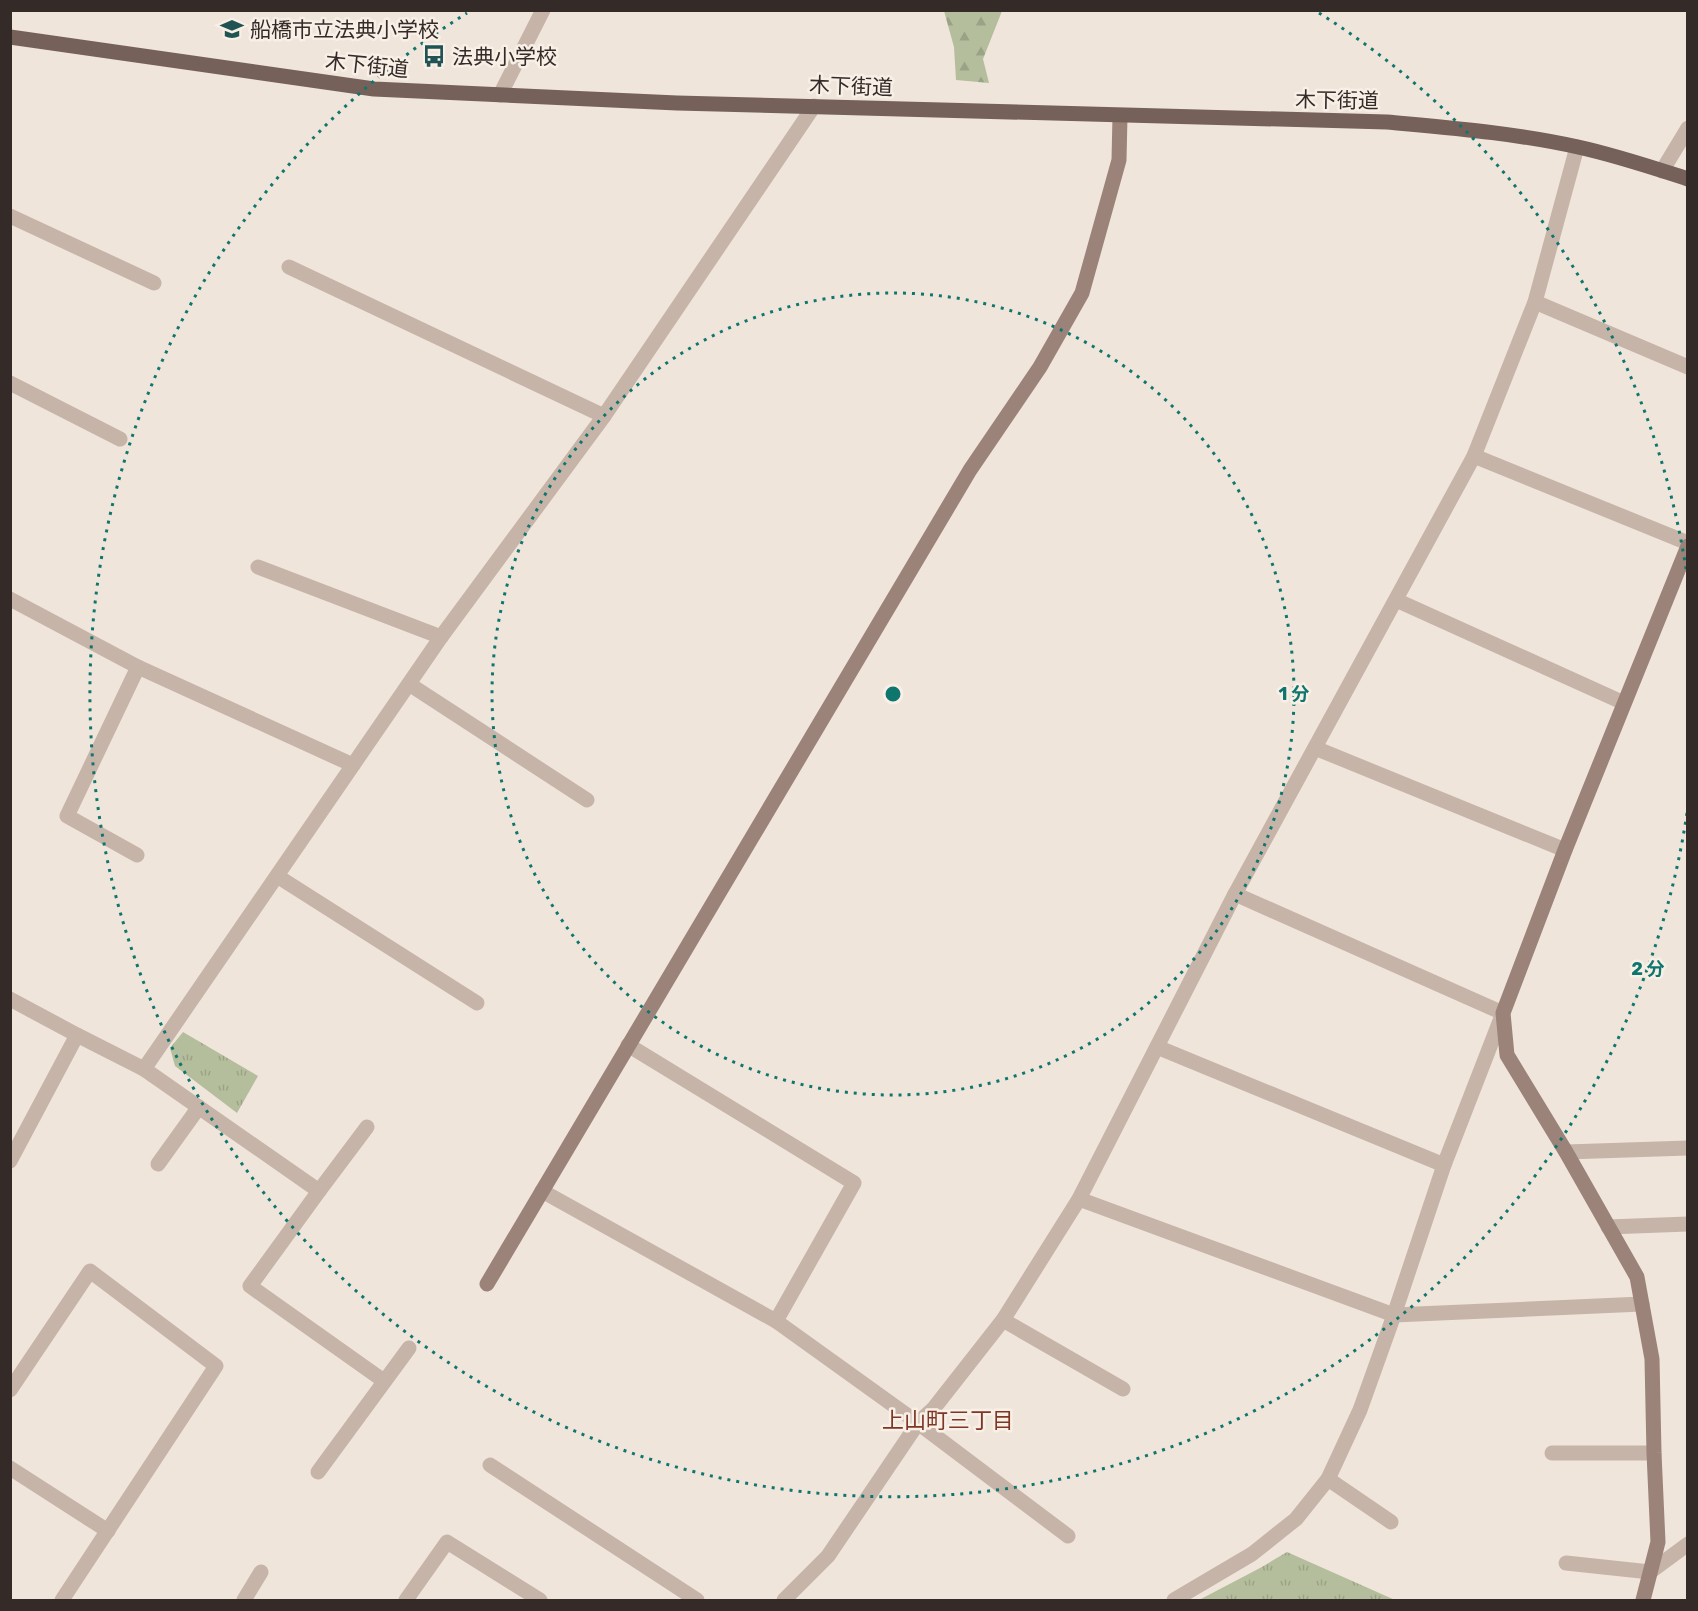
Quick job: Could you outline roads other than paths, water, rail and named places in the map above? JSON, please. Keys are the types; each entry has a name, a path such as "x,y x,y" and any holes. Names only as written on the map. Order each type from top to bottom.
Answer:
{"main road":[{"name":"木下街道","path":"10,37 374,89 677,103 1388,122 1486,131 1577,147 1688,179"}],"street":[{"path":"500,95 543,10"},
{"path":"144,1069 441,637 604,416 814,106"},
{"path":"487,1284 970,470 1040,367 1082,294 1119,160 1120,116"},
{"path":"1662,171 1688,128"},
{"path":"784,1600 828,1556 918,1423 934,1408 1003,1320 1079,1199 1235,894 1474,456 1535,302 1577,147"},
{"path":"10,216 154,283"},
{"path":"289,267 604,416"},
{"path":"1535,302 1688,368"},
{"path":"10,383 120,439"},
{"path":"1174,1600 1252,1554 1296,1519 1328,1479 1360,1410 1444,1165 1565,850 1688,545 1474,456"},
{"path":"258,567 441,637"},
{"path":"10,599 138,667 353,765"},
{"path":"1396,600 1624,703"},
{"path":"137,855 67,816 138,667"},
{"path":"409,684 587,800"},
{"path":"1315,748 1565,850"},
{"path":"277,876 477,1003"},
{"path":"1235,894 1503,1013"},
{"path":"10,999 144,1069 319,1191"},
{"path":"1503,1013 1507,1054 1637,1277 1652,1359 1658,1542 1643,1600"},
{"path":"10,1161 77,1035"},
{"path":"628,1045 854,1184 776,1321"},
{"path":"1156,1047 1444,1165"},
{"path":"158,1164 199,1107"},
{"path":"367,1126 250,1286 384,1381"},
{"path":"1566,1152 1688,1148"},
{"path":"542,1191 776,1321 918,1423 1068,1536"},
{"path":"1079,1199 1394,1315 1642,1304"},
{"path":"1608,1227 1688,1224"},
{"path":"10,1390 90,1271 216,1366 62,1600"},
{"path":"1003,1320 1123,1389"},
{"path":"318,1472 409,1348"},
{"path":"1552,1453 1654,1453"},
{"path":"490,1466 697,1600"},
{"path":"10,1468 108,1531"},
{"path":"1328,1479 1391,1522"},
{"path":"406,1600 447,1542 540,1600"},
{"path":"1566,1563 1650,1572 1688,1544"},
{"path":"244,1600 261,1572"}],"place":[{"name":"船橋市立法典小学校","path":"232,29"},
{"name":"法典小学校","path":"434,56"}],"district":[{"name":"上山町三丁目","path":"948,1420"}]}
